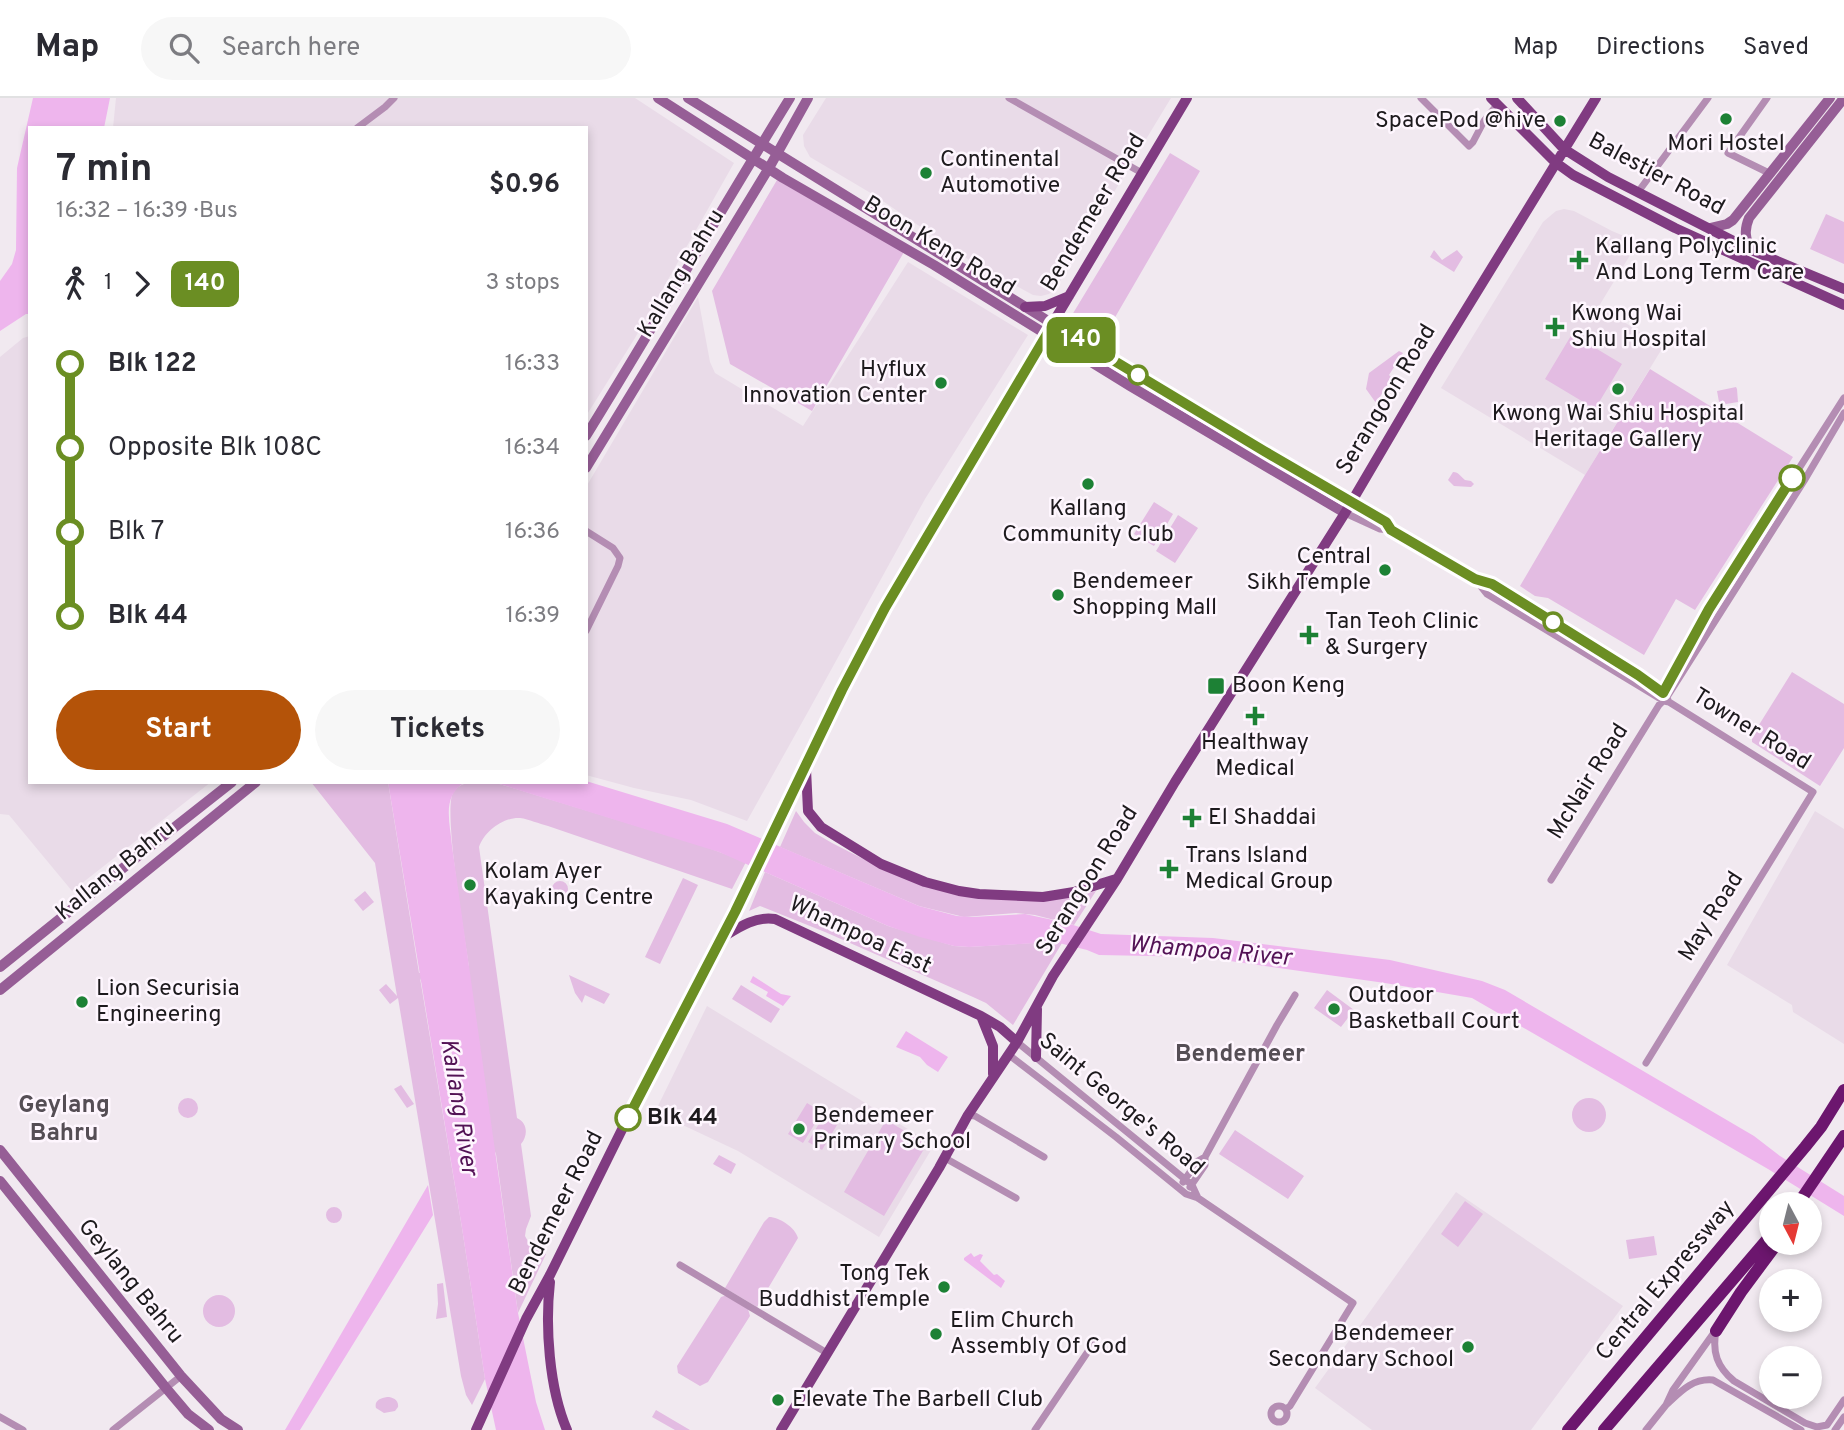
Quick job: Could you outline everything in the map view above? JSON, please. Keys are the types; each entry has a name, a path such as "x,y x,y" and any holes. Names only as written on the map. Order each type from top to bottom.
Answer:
{"highway":[{"name":"Central Expressway","path":"1567,1430 1805,1147 1844,1090"},
{"path":"1806,1192 1844,1136"},
{"path":"1604,1430 1759,1249"},
{"path":"1716,1331 1769,1255"}],"main road":[{"name":"Boon Keng Road","path":"658,98 753,159 1345,513"},
{"name":"Boon Keng Road","path":"688,98 1025,307 1351,501"},
{"name":"Kallang Bahru","path":"588,433 790,98"},
{"name":"Kallang Bahru","path":"588,465 769,168 808,98"},
{"name":"Bendemeer Road","path":"476,1430 526,1319 721,939 885,608 1186,98"},
{"name":"Balestier Road","path":"1517,98 1564,149 1608,177 1751,250 1844,289"},
{"name":"Serangoon Road","path":"781,1430 945,1158 968,1115 1017,1042 1053,976 1117,879 1188,760 1345,513 1432,365 1596,98"},
{"path":"1710,228 1733,220 1830,98"},
{"path":"1751,250 1746,234 1749,218 1844,98"},
{"name":"Balestier Road","path":"1494,102 1555,162 1573,175 1675,228 1844,305"},
{"path":"1025,307 1045,306 1069,296"},
{"path":"806,766 808,811 821,827 881,864 925,882 979,894 1043,897 1074,892 1117,879"},
{"name":"Kallang Bahru","path":"0,967 229,784"},
{"name":"Kallang Bahru","path":"0,990 254,784"},
{"name":"Whampoa East","path":"721,939 749,922 762,918 775,919 981,1016 1000,1027 1017,1042"},
{"path":"1036,1057 1037,1007"},
{"path":"981,1016 993,1046 993,1077"},
{"name":"Geylang Bahru","path":"0,1150 181,1376 221,1419 238,1430"},
{"name":"Geylang Bahru","path":"0,1181 166,1388 188,1414 209,1430"},
{"path":"550,1275 549,1349 558,1405 567,1430"}],"street":[{"path":"360,126 394,98"},
{"path":"1009,98 1142,173"},
{"path":"1421,98 1469,146 1494,102"},
{"path":"1638,192 1708,98"},
{"path":"1767,98 1728,153 1771,174"},
{"name":"McNair Road","path":"1664,699 1709,609 1844,398"},
{"name":"McNair Road","path":"1551,880 1804,481 1844,413"},
{"name":"Towner Road","path":"1351,501 1386,522 1391,530"},
{"name":"Towner Road","path":"1345,513 1380,529 1391,530 1475,579 1492,584 1638,675 1664,699 1813,792"},
{"path":"588,532 612,548 620,558 588,627"},
{"name":"May Road","path":"1646,1063 1813,792"},
{"path":"1182,1191 1205,1165 1205,1157 1295,995"},
{"name":"Saint George's Road","path":"1017,1042 1188,1183 1198,1198"},
{"name":"Saint George's Road","path":"1009,1055 1182,1191 1198,1198 1353,1303 1286,1409"},
{"path":"968,1115 975,1116 1044,1157"},
{"path":"1188,1183 1198,1161 1205,1157"},
{"path":"945,1158 1016,1198"},
{"path":"1172,1170 1194,1168"},
{"path":"680,1265 827,1353"},
{"path":"1716,1331 1715,1353 1726,1374 1805,1423 1823,1427 1844,1400"},
{"path":"1666,1405 1673,1390 1716,1331"},
{"path":"1035,1430 1093,1344"},
{"path":"113,1430 181,1376"},
{"path":"1646,1430 1687,1385 1700,1380 1713,1380 1801,1430"},
{"path":"0,1417 23,1430"},
{"path":"1835,1430 1844,1417"}],"shaded area":[{"path":"116,98 635,98 734,163 635,338 588,413 588,126 113,126"},
{"path":"826,98 1171,98 1057,286 1049,294 1041,296 1033,295 969,260 874,195 810,157 804,146 803,135"},
{"path":"1170,153 1200,171 1110,326 1102,333 1072,315"},
{"path":"777,180 904,252 812,411 730,364 712,291"},
{"name":"Kwong Wai Shiu Hospital","path":"1556,211 1574,211 1638,242 1599,306 1663,347 1585,475 1441,388 1543,222"},
{"path":"1826,214 1844,222 1844,264 1810,249"},
{"path":"1434,250 1442,260 1457,250 1463,257 1454,272 1430,257"},
{"path":"908,262 1028,335 925,499 747,821 691,800 588,776 588,484 698,297 710,362 715,373 803,426"},
{"path":"1572,334 1622,364 1595,409 1545,379"},
{"path":"28,337 28,784 208,784 72,891 9,815 0,814 0,357"},
{"path":"1399,351 1403,353 1389,375 1392,378 1376,403 1366,389 1369,373"},
{"path":"1650,369 1793,457 1695,610 1676,599 1644,655 1548,598 1535,596 1520,586"},
{"path":"1736,387 1738,402 1719,402 1717,391"},
{"path":"1453,472 1474,484 1471,487 1454,486 1448,480"},
{"path":"1154,502 1173,514 1154,546 1134,534"},
{"path":"1178,515 1198,528 1175,563 1156,551"},
{"path":"1792,672 1844,704 1844,748 1820,786 1752,742 1752,736"},
{"path":"313,784 388,784 419,973 469,966 451,823 453,793 463,784 500,784 706,847 746,862 732,889 523,819 514,818 501,823 481,841 479,847 517,1118 526,1130 521,1144 531,1216 525,1236 530,1245 546,1254 518,1313 496,1154 420,978 485,1379 472,1405 461,1376 398,998 390,1004 379,990 386,984 397,996 375,863"},
{"path":"796,811 815,833 832,843 877,866 948,891 1077,896 1096,891 1074,925 1016,913 964,917 919,906 780,847"},
{"path":"1815,811 1844,829 1844,1044 1793,1012 1792,1005 1727,965"},
{"path":"765,872 888,926 954,946 1062,943 1013,1025 986,1003 825,932 760,906 749,911"},
{"path":"683,878 698,885 660,964 645,957"},
{"path":"560,881 568,889 560,897 552,889"},
{"path":"365,891 374,902 363,911 354,900"},
{"path":"569,975 610,994 604,1004 585,995 582,1003 575,993"},
{"path":"741,985 780,1009 771,1023 732,999"},
{"name":"Outdoor Basketball Court","path":"1327,990 1354,1010 1341,1027 1314,1008"},
{"name":"Bendemeer Primary School","path":"707,1006 934,1145 879,1237 738,1151 655,1112"},
{"path":"401,1085 414,1104 407,1108 394,1089"},
{"path":"188,1098 195,1101 198,1108 195,1115 188,1118 181,1115 178,1108 181,1101"},
{"path":"1589,1098 1601,1103 1606,1115 1601,1127 1589,1132 1577,1127 1572,1115 1577,1103"},
{"path":"807,1103 822,1112 803,1143 788,1134"},
{"path":"823,1117 837,1125 822,1150 808,1142"},
{"path":"886,1120 927,1144 884,1216 844,1192"},
{"path":"1235,1130 1304,1176 1288,1199 1219,1154"},
{"path":"719,1155 736,1164 731,1174 713,1164"},
{"name":"Bendemeer Secondary School","path":"1456,1192 1623,1306 1531,1430 1372,1430 1315,1388"},
{"path":"1465,1201 1483,1214 1458,1247 1441,1234"},
{"path":"331,1207 337,1207 342,1215 340,1221 331,1223 326,1218 326,1212"},
{"path":"769,1217 786,1223 798,1238 757,1307 725,1288"},
{"path":"1654,1236 1657,1255 1629,1259 1626,1240"},
{"path":"443,1283 447,1317 436,1319 437,1284"},
{"path":"219,1295 230,1300 235,1311 230,1322 219,1327 208,1322 203,1311 208,1300"},
{"path":"727,1295 748,1309 750,1316 708,1382 700,1386 678,1373 677,1366 721,1297"},
{"path":"387,1397 395,1399 398,1407 395,1411 384,1413 376,1408 376,1403"},
{"path":"656,1410 690,1430 675,1430 652,1417"}],"water":[{"path":"33,98 110,98 104,126 28,126 28,314 0,331 0,281 12,264 16,250 17,168"},
{"name":"Whampoa River","path":"588,782 727,824 919,906 957,916 1025,914 1101,934 1213,938 1390,960 1482,981 1505,990 1754,1136 1780,1156 1844,1196 1844,1216 1822,1202 1822,1192 1805,1192 1472,998 1202,957 1099,955 1055,942 954,946 888,926 719,852 499,784 588,784"},
{"name":"Kallang River","path":"388,784 463,784 453,794 450,802 452,846 518,1313 536,1402 545,1430 496,1430 485,1379"},
{"path":"753,976 781,994 791,996 783,1006 766,996 768,992 750,982"},
{"path":"906,1031 948,1057 938,1072 920,1057 896,1047"},
{"path":"428,1185 433,1215 300,1430 285,1430"},
{"path":"971,1253 974,1257 983,1255 980,1261 994,1275 997,1274 1005,1281 1001,1288 964,1260"}],"pier":[{"path":"447,1044 454,1064 452,1094 448,1094 442,1045"}],"bus line":[{"name":"140","path":"628,1118 735,912 842,690 885,608 1053,324 1386,522 1391,530 1475,579 1492,584 1663,693 1709,609 1792,478"}],"place":[{"name":"Mori Hostel","path":"1726,119"},
{"name":"SpacePod @hive","path":"1560,121"},
{"name":"Continental Automotive","path":"926,173"},
{"name":"Kallang Polyclinic And Long Term Care","path":"1579,260"},
{"name":"Kwong Wai Shiu Hospital","path":"1555,327"},
{"name":"Hyflux Innovation Center","path":"941,383"},
{"name":"Kwong Wai Shiu Hospital Heritage Gallery","path":"1618,389"},
{"name":"Kallang Community Club","path":"1088,484"},
{"name":"Central Sikh Temple","path":"1385,570"},
{"name":"Bendemeer Shopping Mall","path":"1058,595"},
{"name":"Tan Teoh Clinic & Surgery","path":"1309,635"},
{"name":"Boon Keng","path":"1216,686"},
{"name":"Healthway Medical","path":"1255,716"},
{"name":"El Shaddai","path":"1192,818"},
{"name":"Trans Island Medical Group","path":"1169,869"},
{"name":"Kolam Ayer Kayaking Centre","path":"470,885"},
{"name":"Lion Securisia Engineering","path":"82,1002"},
{"name":"Outdoor Basketball Court","path":"1334,1009"},
{"name":"Blk 44","path":"628,1118"},
{"name":"Bendemeer Primary School","path":"799,1129"},
{"name":"Tong Tek Buddhist Temple","path":"944,1287"},
{"name":"Elim Church Assembly Of God","path":"936,1334"},
{"name":"Bendemeer Secondary School","path":"1468,1347"},
{"name":"Elevate The Barbell Club","path":"778,1400"}],"district":[{"name":"Bendemeer","path":"1240,1055"},
{"name":"Geylang Bahru","path":"64,1120"}]}
